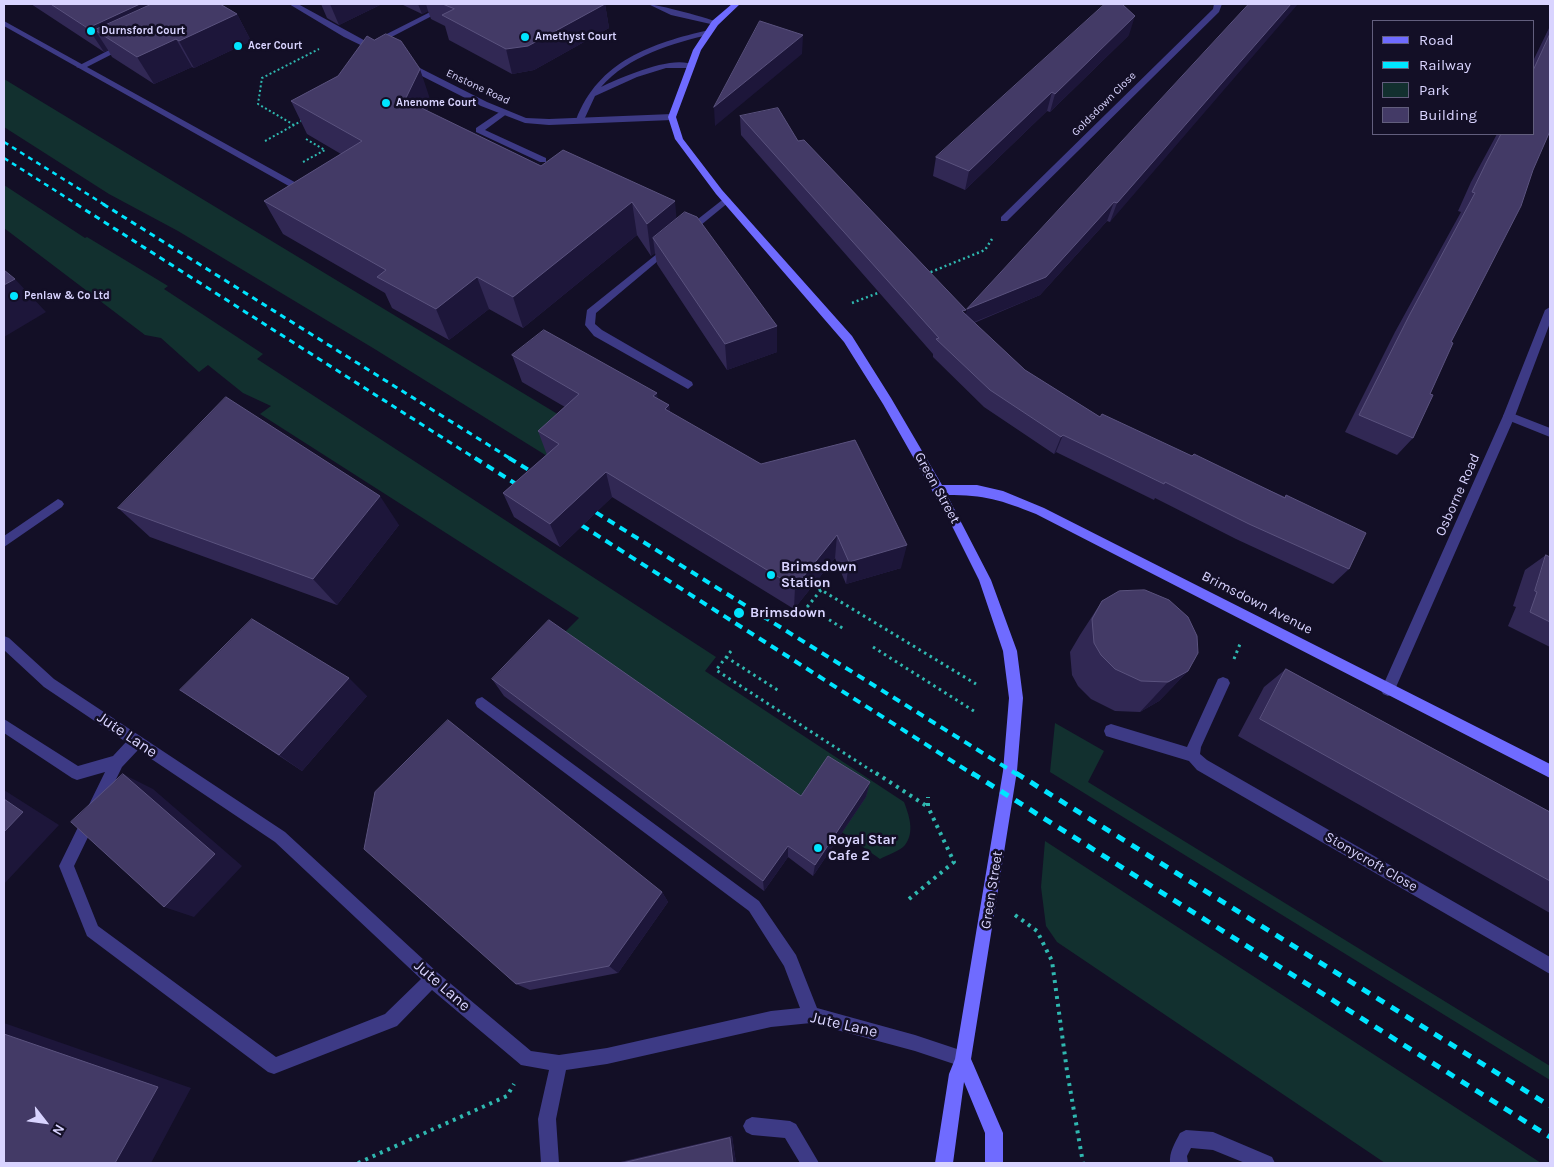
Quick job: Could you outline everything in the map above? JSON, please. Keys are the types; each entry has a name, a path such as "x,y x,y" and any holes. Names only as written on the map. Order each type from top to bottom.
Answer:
{"street":[{"path":"292,4 347,35 387,54"},
{"path":"369,45 451,4"},
{"path":"652,4 674,13 715,24"},
{"path":"672,117 697,50 715,24 736,4"},
{"name":"Goldsdown Close","path":"1004,219 1216,10 1218,4"},
{"path":"4,23 238,156 308,193"},
{"path":"580,120 590,95 602,80 640,56 686,37 709,32"},
{"path":"80,67 134,42"},
{"name":"Enstone Road","path":"396,59 504,112 525,120 549,122 672,117"},
{"path":"590,95 634,74 666,66 690,66"},
{"path":"504,112 479,130 543,160"},
{"name":"Green Street","path":"672,117 679,139 726,200 848,339 940,490 984,580 1000,617 1010,651 1015,678 1016,722 1010,771 964,1059 957,1074 944,1163"},
{"path":"688,385 598,333 590,325 591,312 726,200"},
{"name":"Osborne Road","path":"1388,690 1509,416 1550,310"},
{"path":"1509,416 1550,432"},
{"name":"Brimsdown Avenue","path":"940,490 977,490 1004,496 1040,511 1550,771"},
{"path":"4,542 58,504"},
{"name":"Jute Lane","path":"4,642 49,683 280,837 432,979 528,1059 559,1063 607,1056 771,1018 811,1015 915,1043 964,1059"},
{"path":"1193,756 1194,747 1224,683"},
{"path":"482,703 754,906 790,961 811,1015"},
{"path":"4,725 77,773 116,762"},
{"name":"Stonycroft Close","path":"1111,731 1193,756 1202,765 1550,966"},
{"path":"137,742 116,762 66,866 92,930 274,1066 391,1020 432,979"},
{"path":"964,1059 994,1133 994,1163"},
{"path":"550,1163 548,1119 559,1063"},
{"path":"752,1126 790,1130 810,1163"},
{"path":"1178,1163 1178,1155 1186,1139 1213,1140 1266,1163"}],"path":[{"path":"294,125 258,104 262,78 347,35"},
{"path":"238,156 309,117"},
{"path":"277,176 324,150 306,140"},
{"path":"924,275 985,250 1004,219"},
{"path":"827,314 889,289"},
{"path":"813,585 976,684"},
{"path":"803,612 821,590"},
{"path":"807,606 844,629"},
{"path":"1224,683 1252,618"},
{"path":"873,647 977,712"},
{"path":"731,651 716,670 928,807"},
{"path":"726,657 779,691"},
{"path":"909,899 954,862 928,807 928,797"},
{"path":"991,896 1037,931 1052,961 1067,1071 1084,1163"},
{"path":"358,1163 507,1096 528,1059"}],"green space":[{"path":"4,79 579,427 547,456 373,348 178,231 109,194 4,127"},
{"path":"4,185 85,238 87,237 168,286 164,289 263,354 257,359 716,657 705,671 904,802 910,829 910,835 905,845 880,859 562,635 579,618 260,414 271,406 243,393 208,365 199,372 161,338 145,335 4,228"},
{"path":"1055,723 1104,751 1088,782 1550,1066 1550,1080 1050,772"},
{"path":"1045,841 1541,1163 1385,1163 1057,942 1046,926 1041,887"}],"building":[{"path":"51,4 140,4 88,28"},
{"path":"152,4 220,4 237,14 179,41 176,39 137,57 95,30"},
{"path":"443,4 605,4 528,46 506,49 442,15 454,9"},
{"path":"1105,4 1122,4 1135,16 1055,94 1052,92 969,171 936,157"},
{"path":"1249,4 1291,4 1117,203 1114,202 1046,277 967,309"},
{"path":"760,21 803,35 714,107"},
{"path":"386,34 401,41 420,69 405,100 541,166 563,150 675,201 647,224 632,202 513,297 477,277 436,309 377,277 386,270 264,201 362,141 291,101 338,76 367,36 374,40"},
{"path":"1550,34 1550,131 1533,170 1521,206 1451,342 1453,343 1430,394 1433,395 1413,438 1359,415 1410,314 1475,193 1472,192 1500,135 1534,135 1534,69"},
{"path":"778,108 798,141 804,140 966,310 962,311 1025,370 1100,417 1102,414 1192,456 1194,454 1285,498 1286,495 1366,533 1349,569 1249,524 1165,482 1164,484 1063,435 1061,437 990,390 936,339 939,338 740,116"},
{"path":"685,212 697,217 777,326 725,344 653,238"},
{"path":"4,270 15,279 4,285"},
{"path":"544,330 657,393 653,396 669,405 665,409 761,464 855,440 907,545 849,562 837,535 795,587 606,472 550,524 503,493 559,444 538,431 579,394 512,355"},
{"path":"226,397 380,496 313,579 118,508"},
{"path":"1546,555 1550,557 1550,622 1530,612"},
{"path":"1145,590 1169,600 1188,617 1197,636 1198,653 1188,671 1168,682 1141,681 1115,669 1101,655 1094,643 1092,619 1102,601 1119,591"},
{"path":"252,619 349,678 279,755 180,690"},
{"path":"549,620 801,796 828,756 870,782 815,865 788,846 763,881 492,679"},
{"path":"1286,669 1550,812 1550,881 1260,719"},
{"path":"448,720 662,892 609,966 516,984 364,849 375,792"},
{"path":"123,774 215,854 164,907 71,822"},
{"path":"4,799 23,812 4,832"},
{"path":"4,1034 158,1087 115,1163 4,1163"},
{"path":"730,1138 733,1163 623,1163"}],"railway":[{"path":"4,142 105,205"},
{"path":"4,158 78,205"},
{"path":"76,204 476,459"},
{"path":"103,204 511,459"},
{"path":"475,458 527,491"},
{"path":"509,458 542,478"},
{"path":"584,505 1018,775"},
{"path":"570,518 974,775"},
{"path":"972,773 1550,1137"},
{"path":"1016,773 1550,1106"}],"place":[{"name":"Durnsford Court","path":"91,31"},
{"name":"Amethyst Court","path":"525,37"},
{"name":"Acer Court","path":"238,46"},
{"name":"Anenome Court","path":"386,103"},
{"name":"Penlaw & Co Ltd","path":"14,296"},
{"name":"Brimsdown Station","path":"771,575"},
{"name":"Brimsdown","path":"739,613"},
{"name":"Royal Star Cafe 2","path":"818,848"}]}
